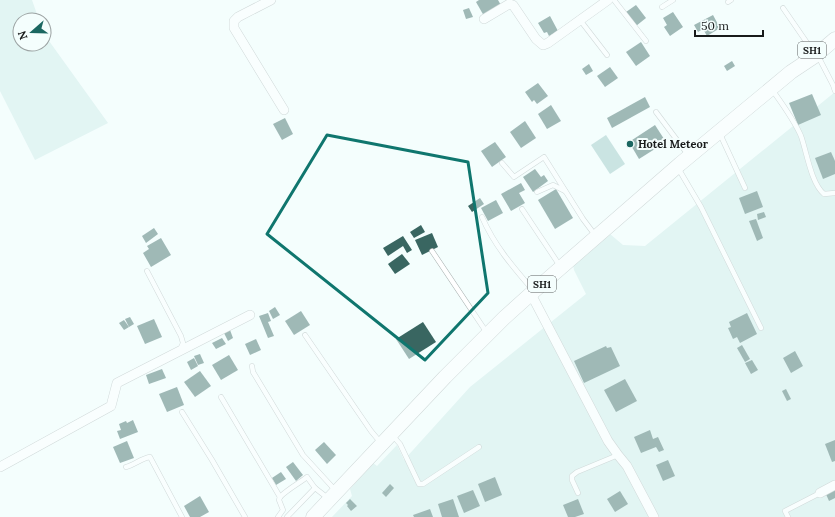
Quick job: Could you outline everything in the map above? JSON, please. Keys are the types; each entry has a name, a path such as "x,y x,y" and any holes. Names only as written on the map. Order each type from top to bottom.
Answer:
{"main road":[{"name":"SH1","path":"313,517 488,334 532,292 677,167 791,72 814,52 835,30"},
{"name":"SH1","path":"814,52 835,39"}],"street":[{"path":"271,0 238,17 234,21 234,28 284,110"},
{"path":"484,19 509,4 513,5 536,39 543,45 548,43 608,0"},
{"path":"532,292 608,441 627,466 654,517"},
{"path":"0,467 111,406 117,383 250,315"},
{"path":"820,493 835,485"}],"lane":[{"path":"614,0 646,41"},
{"path":"662,7 673,0"},
{"path":"783,8 814,52 835,91"},
{"path":"580,20 607,55"},
{"path":"771,89 800,135 814,182 818,190 824,194 835,193"},
{"path":"656,112 690,157"},
{"path":"719,132 745,188"},
{"path":"502,163 514,177 544,157 596,236"},
{"path":"677,167 701,207 761,328"},
{"path":"537,192 553,185 565,191"},
{"path":"522,209 561,267"},
{"path":"482,217 497,244 532,292"},
{"path":"432,251 488,334"},
{"path":"147,272 181,336 183,343 179,351"},
{"path":"305,335 371,431 400,444 419,484 423,484 479,447"},
{"path":"252,366 253,372 303,455 333,496"},
{"path":"221,397 280,497 279,500 283,510 278,517"},
{"path":"182,412 245,517"},
{"path":"578,493 572,480 572,476 577,472 618,456"},
{"path":"126,467 150,457 182,517"},
{"path":"280,497 286,491 307,477 315,488 333,496"},
{"path":"287,517 315,488"},
{"path":"788,517 785,510 820,493"}],"highlighted area":[{"path":"327,135 468,162 488,293 425,360 267,234"}],"shaded area":[{"path":"0,0 32,0 36,12 12,12 12,52 52,52 52,45 108,123 35,160 0,91"},
{"path":"835,92 835,517 332,517 352,496 350,489 373,463 377,466 397,445 404,460 470,387 586,294 574,270 573,264 610,234 623,245 645,246"},
{"path":"606,135 625,164 610,174 591,145"}],"building":[{"path":"479,0 498,0 502,7 484,16 476,2"},
{"path":"636,5 646,18 636,26 626,12"},
{"path":"469,8 473,17 466,19 463,10"},
{"path":"673,12 683,27 670,36 664,27 667,25 663,18"},
{"path":"713,15 720,28 707,36 703,29 698,32 694,25"},
{"path":"550,16 558,31 549,36 547,32 544,33 538,23"},
{"path":"641,42 650,56 636,66 626,52"},
{"path":"732,61 735,66 727,71 724,66"},
{"path":"589,64 593,71 586,75 582,69"},
{"path":"610,67 618,78 605,87 597,76"},
{"path":"538,83 548,96 537,104 534,100 532,102 525,92"},
{"path":"812,94 821,115 798,125 789,103"},
{"path":"645,97 650,107 612,128 607,118"},
{"path":"551,105 561,121 547,129 538,114"},
{"path":"285,118 293,134 282,140 273,124"},
{"path":"525,121 536,138 521,148 510,132"},
{"path":"655,125 666,142 639,159 629,142"},
{"path":"495,142 506,157 492,167 481,151"},
{"path":"831,152 835,161 835,174 823,179 815,158"},
{"path":"535,169 541,177 544,175 548,181 533,192 523,177"},
{"path":"521,183 525,190 519,193 525,203 511,211 501,194"},
{"path":"556,189 573,218 555,229 538,200"},
{"path":"757,191 763,207 745,214 739,198"},
{"path":"480,198 484,204 472,212 468,206"},
{"path":"496,200 503,213 488,221 481,208"},
{"path":"764,212 766,217 758,220 757,214"},
{"path":"756,219 763,238 757,241 749,221"},
{"path":"421,225 425,232 414,238 410,232"},
{"path":"154,228 158,234 146,243 142,236"},
{"path":"432,233 438,247 422,255 415,240"},
{"path":"403,236 412,250 407,253 403,246 388,256 383,248"},
{"path":"161,238 171,255 151,267 143,253 149,249 147,246"},
{"path":"402,254 410,264 395,274 388,264"},
{"path":"275,307 280,315 273,319 269,311"},
{"path":"301,311 310,325 294,335 285,321"},
{"path":"268,313 271,321 268,322 274,336 268,338 259,316"},
{"path":"747,313 757,334 740,343 737,337 733,339 728,328 731,327 729,322"},
{"path":"130,317 134,324 129,327 125,319"},
{"path":"154,319 162,337 145,344 137,326"},
{"path":"124,320 129,327 124,330 119,323"},
{"path":"423,322 436,342 409,359 396,339"},
{"path":"230,330 233,338 228,341 224,333"},
{"path":"222,338 226,344 216,349 212,343"},
{"path":"256,339 261,350 250,355 245,344"},
{"path":"742,345 750,359 745,362 737,348"},
{"path":"606,346 607,348 611,347 620,366 584,383 574,361"},
{"path":"795,351 803,366 791,373 783,358"},
{"path":"200,354 204,363 198,365 194,356"},
{"path":"229,355 238,370 221,380 212,365"},
{"path":"194,358 198,366 191,370 187,362"},
{"path":"752,360 758,370 751,374 745,363"},
{"path":"162,369 166,378 149,384 146,375"},
{"path":"200,371 211,386 195,397 184,382"},
{"path":"625,379 637,401 616,412 604,390"},
{"path":"177,387 184,405 167,412 159,394"},
{"path":"786,389 791,399 787,401 782,391"},
{"path":"133,420 138,432 120,439 117,431 121,430 119,424 126,421 127,423"},
{"path":"650,430 653,439 658,437 664,450 659,452 656,447 641,453 634,437"},
{"path":"835,440 835,461 832,462 825,444"},
{"path":"127,441 134,458 120,463 113,447"},
{"path":"324,442 336,455 327,464 315,450"},
{"path":"668,460 675,476 663,481 656,465"},
{"path":"293,462 303,475 296,481 286,467"},
{"path":"281,472 286,479 276,485 272,478"},
{"path":"495,477 502,495 485,502 478,484"},
{"path":"390,484 394,488 386,497 382,493"},
{"path":"835,489 835,498 829,501 825,492"},
{"path":"473,490 480,506 464,513 457,496"},
{"path":"620,491 628,504 615,512 607,499"},
{"path":"200,496 209,512 200,517 190,517 184,506"},
{"path":"350,499 357,506 351,511 346,503"},
{"path":"453,499 459,517 442,517 438,504"},
{"path":"578,499 584,514 575,517 568,517 563,505"},
{"path":"430,509 433,517 414,517 413,515"}],"place":[{"name":"Hotel Meteor","path":"630,144"}]}
